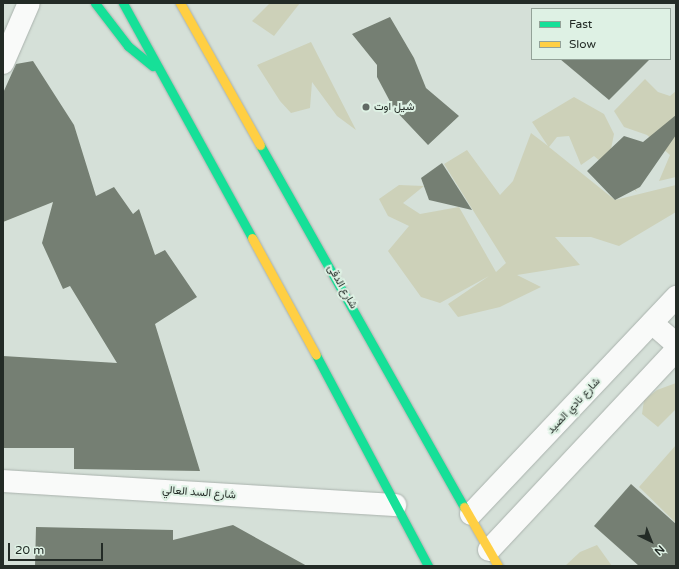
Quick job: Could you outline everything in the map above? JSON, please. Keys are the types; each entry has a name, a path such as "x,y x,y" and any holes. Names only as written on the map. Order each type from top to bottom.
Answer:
{"main road":[{"path":"95,3 128,46 161,72"},
{"path":"124,3 333,385 424,564"},
{"name":"شارع الدقى","path":"181,5 471,514 494,558"}],"street":[{"path":"3,63 29,3"},
{"name":"شارع نادي الصيد","path":"471,514 676,297"},
{"path":"652,323 676,344"},
{"path":"494,558 676,350"},
{"name":"شارع السد العالي","path":"3,481 395,506"}],"green space":[{"path":"270,3 300,3 274,36 252,21"},
{"path":"311,42 356,130 337,116 312,82 310,108 291,113 280,101 257,65"},
{"path":"645,79 658,92 670,96 676,91 676,177 659,181 670,155 647,135 624,127 614,111"},
{"path":"574,97 604,114 614,134 611,149 637,192 594,156 581,165 569,136 557,137 549,147 615,200 676,185 676,212 619,246 591,237 555,237 580,265 517,275 541,287 500,307 458,317 448,304 489,276 440,303 421,297 388,251 409,226 388,216 379,199 399,185 424,186 403,203 420,214 459,207 496,272 506,263 444,164 467,150 500,195 513,181 531,133 548,146 532,122"},
{"path":"676,383 676,409 658,427 642,414 644,400 657,390"},
{"path":"676,445 676,523 639,487"},
{"path":"597,545 612,566 565,566 580,552"}],"building":[{"path":"390,17 414,58 426,88 459,116 428,145 394,109 377,77 377,65 352,34"},
{"path":"561,60 649,60 609,100"},
{"path":"33,61 74,125 96,196 114,187 133,214 139,209 155,255 165,250 197,297 155,324 200,471 74,469 74,448 3,448 3,356 117,363 70,286 63,289 42,243 53,202 3,222 3,93 16,64"},
{"path":"676,115 676,135 640,187 615,200 587,171 624,136 643,142"},
{"path":"442,163 472,210 429,200 421,178"},
{"path":"631,484 676,524 676,566 639,566 594,526"},
{"path":"233,525 307,566 35,566 36,527 173,530 173,540"}],"traffic: fast":[{"path":"95,3 128,46 153,66"},
{"path":"123,3 252,238"},
{"path":"260,145 464,507"},
{"path":"316,355 428,566"}],"traffic: slow":[{"path":"180,3 260,145"},
{"path":"252,238 316,355"},
{"path":"464,507 498,566"}],"place":[{"name":"شيل اوت","path":"366,107"}]}
